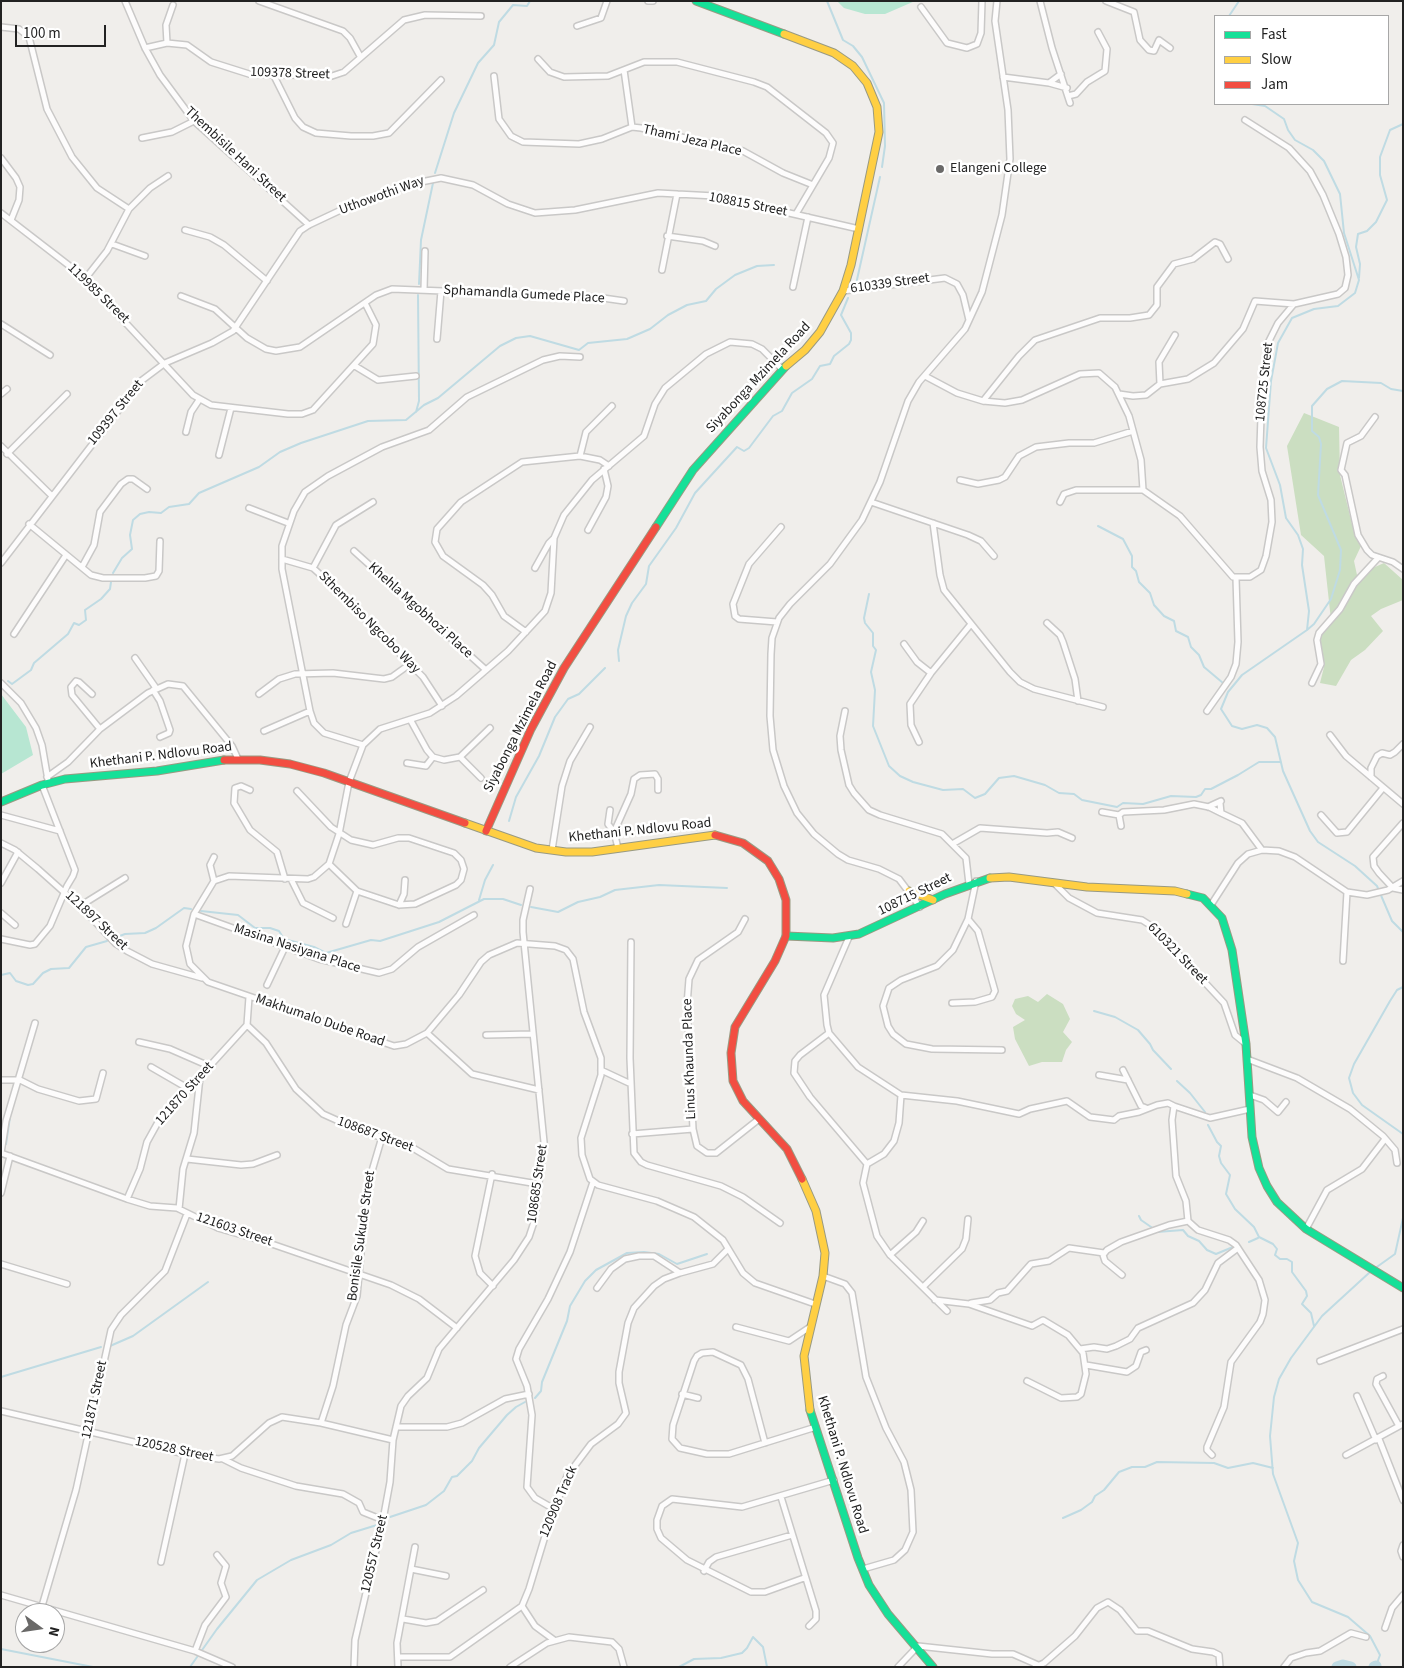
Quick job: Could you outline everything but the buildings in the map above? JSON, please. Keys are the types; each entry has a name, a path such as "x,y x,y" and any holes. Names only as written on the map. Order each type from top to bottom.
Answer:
{"street":[{"name":"Thembisile Hani Street","path":"125,1 145,48 173,94 194,121 309,224"},
{"path":"259,1 343,31 350,38 360,56"},
{"path":"577,26 601,18 608,1"},
{"path":"648,1 653,1"},
{"name":"Siyabonga Mzimela Road","path":"486,831 532,729 564,668 684,483 712,447 782,369 805,350 820,332 843,291 859,228 879,132 877,107 867,83 853,66 834,53 696,1"},
{"path":"921,7 947,43 967,48 977,44 981,33 982,1"},
{"path":"920,907 909,891 891,874 838,854 814,834 792,804 778,769 771,734 771,654 778,622 790,604 839,553 872,502 908,401 924,376 952,345 969,321 988,273 1007,188 1010,134 995,21 997,1"},
{"path":"1040,1 1070,103"},
{"path":"1106,1 1134,12 1140,40 1149,50 1154,51 1159,40 1170,48"},
{"path":"167,43 166,25 173,5"},
{"name":"109378 Street","path":"145,48 167,43 187,45 204,58 236,71 274,76 332,76 344,72 398,24 409,18 425,15 481,16"},
{"path":"1,28 19,28 29,37 47,109 72,156 97,188 129,209"},
{"path":"1068,96 1076,94 1087,82 1105,72 1107,49 1098,32"},
{"path":"538,58 550,72 564,77 608,76 650,62 677,62 754,82 767,88 826,132 832,140 829,158 796,214"},
{"path":"624,70 632,127"},
{"path":"1049,83 1061,74"},
{"path":"274,76 295,118 304,127 316,133 350,136 373,136 389,133 441,80"},
{"name":"Thami Jeza Place","path":"494,76 496,108 503,127 511,136 522,142 579,144 602,139 632,127 743,151 783,173 813,185"},
{"path":"1003,78 1049,83 1066,88"},
{"path":"1118,394 1142,396 1160,384 1188,379 1218,360 1243,330 1255,301 1294,304 1320,299 1342,291 1348,280 1346,257 1323,195 1310,170 1289,148 1245,120"},
{"path":"142,138 172,132 194,121"},
{"path":"1,158 16,178 20,187 19,200 11,220"},
{"path":"85,279 112,244 129,209 150,188 168,176"},
{"name":"Uthowothi Way","path":"309,224 411,184 433,178 458,180 517,208 540,213 575,210 658,193"},
{"name":"108815 Street","path":"658,193 715,196 859,228"},
{"path":"662,270 667,236 677,194"},
{"name":"119985 Street","path":"1,213 85,279 199,400"},
{"path":"793,287 808,217"},
{"name":"109397 Street","path":"1,563 51,495 141,380 165,363 212,343 236,328 287,248 300,231 309,224"},
{"path":"184,230 220,242 236,253 267,281"},
{"path":"667,236 703,241 715,246"},
{"path":"984,401 1035,340 1100,318 1130,318 1149,315 1157,305 1157,287 1174,264 1193,259 1216,242 1220,244 1228,259"},
{"path":"112,244 145,256"},
{"name":"Sphamandla Gumede Place","path":"424,290 425,251"},
{"name":"610339 Street","path":"843,291 946,278 957,284 963,295 969,321"},
{"name":"Sphamandla Gumede Place","path":"181,296 215,309 236,328 266,349 286,351 300,347 376,295 392,289 596,297 624,301"},
{"path":"437,339 441,291"},
{"path":"186,432 190,412 199,400 211,405 288,414 307,413 313,410 373,344 377,331 374,318 365,303"},
{"name":"108725 Street","path":"1236,578 1250,577 1261,570 1271,535 1271,500 1263,475 1261,458 1262,385 1270,336 1294,304"},
{"path":"1,324 50,355"},
{"path":"1160,384 1159,362 1175,335"},
{"path":"214,857 210,865 214,881 229,876 288,879 314,877 329,864 340,834 349,782 363,745 380,729 411,721 442,706 486,670 526,632 544,611 551,594 554,538 564,515 592,480 644,436 655,404 665,388 720,345 730,342 752,344 762,349 782,369"},
{"path":"363,745 324,733 314,723 310,711 282,559 282,546 288,522 305,492 328,476 382,447 424,433 467,397 543,360 560,356 580,357"},
{"path":"355,366 378,380 416,376"},
{"path":"924,376 942,386 984,401 1005,404 1022,400 1080,374 1092,372 1105,377 1118,394 1133,432 1141,460 1143,490"},
{"path":"1,394 7,389"},
{"path":"7,454 66,394"},
{"path":"580,456 586,432 612,406"},
{"path":"219,455 231,408"},
{"path":"1374,417 1361,436 1347,443 1341,470 1345,475 1358,535 1367,550 1378,558 1393,562 1403,569"},
{"path":"960,480 978,484 999,480 1005,477 1019,456 1036,447 1094,442 1133,432"},
{"path":"1,446 7,454 51,495"},
{"path":"526,632 504,616 483,584 460,570 443,556 435,542 437,529 461,502 516,465 528,460 580,456 600,460 606,467 608,480 606,497 588,530"},
{"path":"82,568 94,545 100,512 121,484 128,479 133,479 147,489"},
{"path":"1060,502 1064,494 1076,490 1143,490 1180,516 1227,571 1236,578 1238,642 1236,664 1232,677 1207,711"},
{"path":"313,568 336,525 373,502"},
{"path":"872,502 976,538 994,556"},
{"path":"249,508 288,522"},
{"path":"30,524 91,575 102,578 152,577 159,571 160,541"},
{"path":"933,524 944,590 1020,682 1048,694 1103,707"},
{"path":"778,622 739,619 735,616 732,604 749,564 781,527"},
{"path":"536,568 550,541 554,538"},
{"name":"Khehla Mgobhozi Place","path":"354,551 486,670"},
{"path":"14,634 66,555"},
{"path":"1312,683 1320,664 1317,640 1319,633 1340,609 1354,584 1378,558"},
{"name":"Sthembiso Ngcobo Way","path":"282,559 313,568 423,677 442,706"},
{"path":"1047,623 1060,635 1063,642 1075,679 1078,701"},
{"path":"919,742 911,724 909,710 912,698 930,673 971,624"},
{"path":"904,644 917,662 930,673"},
{"path":"135,658 155,689 170,730 169,733 160,737"},
{"path":"259,694 279,679 303,674 333,673 384,679 392,677 410,664"},
{"path":"92,694 79,682 76,681 72,687 72,695 100,729"},
{"path":"1,683 21,703 33,721 42,745 46,781 60,831 75,870 47,932 35,944 30,946 20,941 1,938"},
{"path":"46,781 68,762 100,729 155,689 168,684 183,686 234,748 238,759"},
{"path":"264,731 310,711"},
{"path":"845,711 840,736 841,750 849,784 862,803 869,810 880,815 933,830 954,843 968,863 969,884"},
{"path":"411,721 422,743 433,757 444,760 460,758 490,728"},
{"path":"552,850 562,786 570,761 590,727"},
{"path":"1330,735 1346,756 1403,804"},
{"path":"1370,777 1371,768 1377,756 1385,753 1390,755 1403,744"},
{"path":"407,762 426,766 433,757"},
{"path":"460,758 481,778"},
{"name":"Khethani P. Ndlovu Road","path":"1,802 46,781 238,759 290,764 349,782 521,844 552,850 582,852 704,834 727,837 743,843 768,862 780,879 788,910 786,936 775,961 738,1021 731,1043 731,1072 734,1087 743,1101 786,1149 811,1198 823,1236 825,1254 823,1276 804,1356 804,1376 808,1403 862,1569 879,1601 918,1646 933,1667"},
{"path":"614,832 631,794 634,779 640,775 654,774 658,779 658,790"},
{"path":"250,790 241,786 235,788 234,803 250,830 277,852 288,879 304,903 333,918"},
{"path":"1321,815 1337,833 1347,832 1383,788"},
{"path":"297,791 340,834 364,844 373,845 398,838 409,838 441,848 458,856 464,869 461,880 456,885 415,904 399,905 357,891 329,864"},
{"path":"1208,807 1221,802 1221,814"},
{"path":"1102,812 1119,815 1122,812 1164,810 1194,804 1208,807 1242,823 1262,850"},
{"path":"610,810 608,824 614,832 618,848"},
{"path":"1,815 60,831"},
{"path":"1119,815 1122,826"},
{"path":"1391,889 1374,866 1372,857 1403,823"},
{"path":"954,843 980,828 1048,833 1058,832 1072,838"},
{"name":"121897 Street","path":"1,843 18,852 80,906 116,944 152,964 202,978"},
{"path":"1403,890 1391,889 1367,895 1347,892 1295,857 1279,851 1262,850 1248,854 1238,863 1211,905 1222,918 1232,950 1246,1044 1255,1153 1267,1186 1277,1202 1306,1229 1403,1288"},
{"path":"1,883 18,852"},
{"name":"108715 Street","path":"786,936 849,937 873,930 933,900 976,881 989,878 1009,877 1055,884 1175,891 1194,895 1211,905"},
{"path":"80,906 125,878"},
{"path":"399,905 404,894 405,880"},
{"name":"Makhumalo Dube Road","path":"214,881 194,914 188,932 186,952 190,964 202,978 222,988 388,1045 406,1044 427,1033 459,995 481,962 489,955 510,944 523,943 562,948 570,955 588,1027 601,1058 601,1070 581,1138 582,1156 593,1182"},
{"path":"976,881 968,919 958,942 947,958 937,966 900,980 889,988 884,1000 884,1015 893,1034 900,1041 914,1047 1002,1050"},
{"path":"1391,889 1403,881"},
{"name":"610321 Street","path":"1055,884 1070,898 1097,914 1148,922 1190,964 1224,1003 1235,1035 1246,1044"},
{"name":"108685 Street","path":"393,1440 404,1400 427,1378 436,1354 493,1286 529,1237 534,1222 544,1142 523,943 523,920 530,888"},
{"path":"346,924 357,891"},
{"path":"909,891 933,900"},
{"path":"1343,961 1347,892"},
{"path":"1,913 14,925"},
{"name":"Masina Nasiyana Place","path":"194,914 319,959 379,973 392,969 418,947 474,915"},
{"name":"Linus Khaunda Place","path":"745,919 738,932 698,960 689,979 687,1005 693,1129 697,1146 704,1152 712,1154 729,1144 759,1119"},
{"path":"952,1002 974,1002 992,998 995,992 995,986 978,931 968,919"},
{"path":"849,937 824,995 824,1016 830,1032 858,1067 901,1095 957,1101 1012,1114 1067,1101 1090,1117 1114,1120 1118,1116 1163,1103 1210,1118 1250,1108"},
{"path":"631,942 631,1084 634,1153 641,1162 721,1186 743,1197 780,1223"},
{"path":"267,986 285,947"},
{"path":"247,1025 249,997"},
{"path":"1,1153 6,1121 35,1023"},
{"name":"121870 Street","path":"127,1199 151,1134 247,1025"},
{"name":"108687 Street","path":"247,1025 266,1043 289,1081 316,1108 340,1123 408,1145 448,1169 492,1174 538,1184"},
{"path":"830,1032 800,1055 795,1061 794,1073 810,1097 867,1164 864,1182 872,1222 882,1245 947,1312"},
{"path":"427,1033 472,1074 539,1090"},
{"path":"486,1035 533,1034"},
{"path":"139,1042 170,1049 209,1066"},
{"path":"1247,1059 1311,1085 1350,1109 1395,1150 1397,1163"},
{"path":"151,1067 189,1089"},
{"path":"601,1070 631,1084"},
{"path":"1123,1070 1140,1106 1146,1108"},
{"path":"1,1080 20,1080 38,1089 79,1101 96,1099 103,1073"},
{"path":"1099,1075 1128,1080"},
{"path":"179,1209 183,1169 193,1138 200,1077"},
{"path":"867,1164 884,1154 894,1141 899,1123 901,1095"},
{"path":"1250,1095 1264,1100 1278,1112 1286,1102"},
{"path":"1174,1106 1172,1113 1176,1176 1186,1201 1188,1221 1198,1230 1229,1240 1238,1248 1259,1280 1265,1307 1260,1322 1231,1362 1224,1406 1206,1450 1212,1455"},
{"path":"632,1134 693,1129"},
{"name":"Bonisile Sukude Street","path":"321,1422 333,1386 346,1325 357,1296 367,1188 382,1137"},
{"path":"1306,1229 1327,1190 1362,1169 1385,1139"},
{"name":"121603 Street","path":"1,1153 127,1199 150,1206 179,1209 218,1228 263,1241 392,1285 412,1296 457,1328"},
{"path":"187,1158 241,1165 253,1164 277,1155"},
{"path":"1,1193 10,1156"},
{"path":"492,1174 475,1256 480,1273 493,1286"},
{"path":"554,1509 535,1498 527,1487 526,1477 533,1427 529,1394 516,1364 516,1354 548,1299 570,1252 593,1182 657,1201 682,1211 717,1234 743,1273 755,1283 816,1304"},
{"name":"121871 Street","path":"43,1603 76,1490 111,1330 121,1315 165,1271 187,1214"},
{"path":"923,1287 962,1249 968,1219"},
{"path":"890,1255 916,1232 923,1221"},
{"path":"964,1304 993,1299 998,1293 1007,1291 1031,1264 1045,1263 1069,1248 1104,1253 1121,1242 1169,1225 1188,1221"},
{"path":"1080,1349 1094,1347 1107,1349 1116,1346 1130,1339 1138,1328 1193,1303 1205,1290 1218,1263 1238,1248"},
{"path":"597,1288 611,1269 625,1259 639,1256 654,1256 680,1273 713,1264 728,1249"},
{"path":"1104,1253 1105,1261 1122,1275"},
{"path":"1,1264 67,1284"},
{"name":"120908 Track","path":"522,1606 554,1509 573,1465 591,1444 618,1424 626,1413 619,1383 619,1372 628,1323 634,1308 654,1286 664,1279 680,1273"},
{"path":"823,1276 845,1284 852,1293 866,1377 886,1428 904,1462 911,1490 913,1532 905,1550 894,1560 862,1569"},
{"path":"935,1300 964,1304 1032,1326 1043,1320 1068,1334 1080,1349 1086,1365 1081,1394 1073,1399 1061,1398 1027,1381"},
{"path":"736,1327 789,1341 810,1327"},
{"path":"1320,1361 1403,1330"},
{"path":"1086,1365 1127,1372 1136,1366 1141,1352 1146,1350"},
{"path":"765,1443 748,1379 741,1365 734,1360 713,1352 702,1353 694,1361 682,1394 672,1435 674,1443 680,1448 720,1455 765,1443 816,1427"},
{"path":"1346,1455 1401,1425 1376,1384 1377,1379 1383,1376"},
{"path":"396,1426 446,1427 462,1423 505,1399 529,1394"},
{"path":"682,1394 698,1398"},
{"path":"1357,1396 1378,1439 1403,1500"},
{"name":"120528 Street","path":"1,1412 185,1454 223,1459 239,1450 276,1419 288,1417 321,1422 393,1440"},
{"name":"120557 Street","path":"354,1667 355,1640 390,1482 393,1440"},
{"path":"161,1562 185,1454"},
{"path":"223,1459 240,1468 296,1486 343,1494 359,1503 363,1512 383,1520"},
{"path":"804,1578 758,1593 751,1592 704,1571 687,1560 661,1538 657,1520 662,1506 667,1502 677,1499 742,1507 834,1480"},
{"path":"781,1496 804,1578 816,1611 816,1619 809,1626"},
{"path":"704,1571 709,1562 716,1557 792,1535"},
{"path":"1403,1545 1401,1551 1403,1557"},
{"path":"398,1667 397,1643 415,1547"},
{"path":"200,1653 205,1626 226,1597 221,1583 226,1566 218,1555"},
{"path":"411,1569 446,1576"},
{"path":"403,1618 426,1622 437,1621 483,1590"},
{"path":"1385,1628 1392,1608 1403,1594"},
{"path":"1,1595 31,1603"},
{"path":"898,1667 918,1646 992,1654 1013,1654 1037,1666 1044,1663 1075,1636 1097,1608 1108,1602 1120,1610 1137,1632 1148,1631 1192,1649 1207,1650 1219,1655 1220,1667"},
{"path":"398,1657 450,1657 522,1606 535,1626 554,1640"},
{"path":"65,1613 200,1653 232,1667"},
{"path":"1284,1667 1291,1658 1332,1646 1347,1634 1354,1633 1366,1636"},
{"path":"510,1667 554,1640 569,1637 608,1640 616,1644 624,1667"}],"green space":[{"path":"837,1 915,1 885,14 865,14 844,8"},
{"path":"1304,413 1339,427 1340,475 1352,524 1361,546 1354,561 1357,575 1384,563 1403,580 1403,600 1381,609 1371,616 1383,631 1365,650 1351,660 1336,686 1320,683 1324,667 1319,635 1331,620 1324,556 1301,535 1287,446"},
{"path":"1,694 26,727 33,755 1,774"},
{"path":"1047,994 1063,1004 1070,1019 1063,1032 1072,1042 1066,1050 1062,1062 1042,1062 1029,1066 1015,1039 1013,1027 1025,1020 1016,1014 1012,1006 1015,999 1028,996 1038,1002"}],"waterway":[{"path":"435,173 454,113 478,63 494,45 499,22 513,5 527,6 530,1"},
{"path":"827,1 843,40 853,46 862,57 884,103 885,146 882,167"},
{"path":"1230,15 1239,1"},
{"path":"1258,105 1265,106 1284,119 1288,130 1295,140 1313,150 1324,161 1340,194 1344,233 1359,280 1355,293 1338,306 1314,309 1292,318 1278,343 1271,381 1266,448 1280,485 1286,518 1298,535 1303,549 1302,565 1309,611 1307,630 1242,675 1228,692 1221,709 1232,726 1242,729 1257,725 1267,728 1275,737 1283,771 1310,831 1318,842 1355,866 1377,886 1392,921 1403,932"},
{"path":"1359,278 1360,264 1356,247 1358,234 1367,231 1376,222 1387,200 1380,175 1380,157 1390,130 1403,124"},
{"path":"856,284 880,177"},
{"path":"419,284 421,240 433,183"},
{"path":"113,573 122,558 132,549 130,535 133,520 140,514 149,512 161,513 169,507 189,504 199,493 259,467 280,452 301,443 368,421 406,420 424,405 438,398 500,346 516,338 530,336 579,350 588,343 627,339 650,329 668,315 687,305 706,301 716,289 735,275 757,266 774,265"},
{"path":"416,412 419,401 418,295"},
{"path":"619,661 618,650 626,616 632,603 646,584 649,566 676,528 695,493 737,447 744,451 749,448 773,416 782,411 792,393 812,379 820,366 830,364 834,356 849,344 851,333 841,315 848,298"},
{"path":"1307,630 1314,624 1331,599 1340,570 1341,550 1318,495 1321,444 1319,437 1312,431 1312,406 1327,389 1342,381 1381,383 1391,389 1403,391"},
{"path":"1098,526 1123,539 1132,556 1132,567 1136,571 1139,582 1150,593 1154,605 1164,616 1174,621 1176,631 1188,637 1191,647 1199,655 1204,667 1223,683"},
{"path":"8,681 12,684 31,670 34,663 68,634 74,623 79,625 86,620 85,610 101,599 110,589 111,582"},
{"path":"869,594 864,618 865,623 873,633 873,646 876,650 871,672 875,690 873,726 889,766 900,776 913,782 943,790 963,789 975,798 985,794 999,778 1014,776 1045,785 1059,793 1074,794 1082,800 1117,807 1123,803 1143,804 1171,796 1196,797 1201,795 1205,789 1211,789 1259,762 1281,762"},
{"path":"509,821 516,797 539,756 555,717 568,699 579,694 605,668"},
{"path":"479,900 485,880 493,865"},
{"path":"531,907 558,912 578,902 600,897 615,890 659,885 727,888"},
{"path":"201,911 238,915 255,928 270,928 279,931 284,939 314,947 326,953 371,940 380,941 439,922 484,899 503,899 521,905"},
{"path":"117,937 125,934 145,933 156,928 184,908 191,909"},
{"path":"1,975 10,973 16,981 28,985 33,984 43,973 51,969 69,968 86,947 107,941"},
{"path":"1403,987 1397,990 1390,1001 1354,1064 1349,1078 1353,1093 1362,1105 1403,1134"},
{"path":"1094,1011 1115,1017 1138,1030 1171,1069"},
{"path":"1177,1081 1190,1093 1205,1112"},
{"path":"6,1144 10,1117"},
{"path":"1208,1125 1221,1146 1219,1156 1221,1163 1230,1175 1226,1194 1235,1209 1254,1227 1259,1237 1273,1244 1277,1249 1275,1255 1280,1259 1287,1259 1292,1262 1292,1272 1306,1291 1307,1296 1302,1304 1311,1313 1314,1326"},
{"path":"1139,1216 1141,1220 1154,1229"},
{"path":"1374,1269 1395,1254 1403,1218"},
{"path":"1157,1232 1183,1230 1188,1236 1199,1241 1207,1250 1216,1254 1233,1247"},
{"path":"1249,1242 1258,1238"},
{"path":"535,1398 541,1391 542,1382 567,1321 570,1306 585,1281 596,1270 627,1253 644,1252 659,1254 677,1264 707,1254"},
{"path":"1370,1272 1322,1316 1291,1358 1279,1379 1274,1397 1270,1436 1273,1474 1298,1543 1294,1561 1298,1580 1312,1602 1348,1617 1370,1636 1380,1655 1376,1666 1380,1667"},
{"path":"110,1346 133,1336 208,1282"},
{"path":"1,1377 101,1347"},
{"path":"390,1517 426,1505 444,1491 452,1477 457,1476 472,1461 479,1448 507,1415 525,1402"},
{"path":"1063,1518 1081,1510 1092,1502 1095,1496 1104,1490 1119,1472 1132,1467 1145,1467 1157,1462 1214,1463 1228,1468 1253,1463 1273,1468"},
{"path":"190,1667 217,1629 257,1580 291,1560 331,1545 351,1533 377,1525"},
{"path":"679,1667 694,1659 721,1658 742,1653 753,1637 763,1647 767,1667"},
{"path":"1,1649 93,1667"},
{"path":"1337,1667 1343,1665 1351,1667"}],"traffic: fast":[{"path":"696,1 784,34"},
{"path":"656,527 693,470 786,366"},
{"path":"1,802 42,785 65,779 157,771 224,760"},
{"path":"786,936 833,938 859,934 945,894 990,878"},
{"path":"1187,894 1203,898 1222,918 1232,950 1246,1044 1252,1137 1259,1168 1267,1186 1277,1202 1306,1229 1403,1288"},
{"path":"810,1410 858,1558 869,1585 888,1614 933,1667"}],"traffic: slow":[{"path":"784,34 834,53 853,66 867,83 877,107 879,132 851,265 843,291 820,332 805,350 786,366"},
{"path":"465,823 536,848 566,852 592,852 715,835"},
{"path":"990,878 1009,877 1087,887 1175,891 1187,894"},
{"path":"909,891 933,900"},
{"path":"802,1179 816,1211 825,1253 823,1276 804,1356 810,1410"}],"traffic: jam":[{"path":"486,831 531,729 564,668 656,527"},
{"path":"224,760 260,760 290,764 324,773 465,823"},
{"path":"715,835 743,843 768,861 779,879 786,900 786,936 775,961 735,1027 731,1053 733,1081 743,1101 787,1149 802,1179"}],"place":[{"name":"Elangeni College","path":"940,169"}]}
